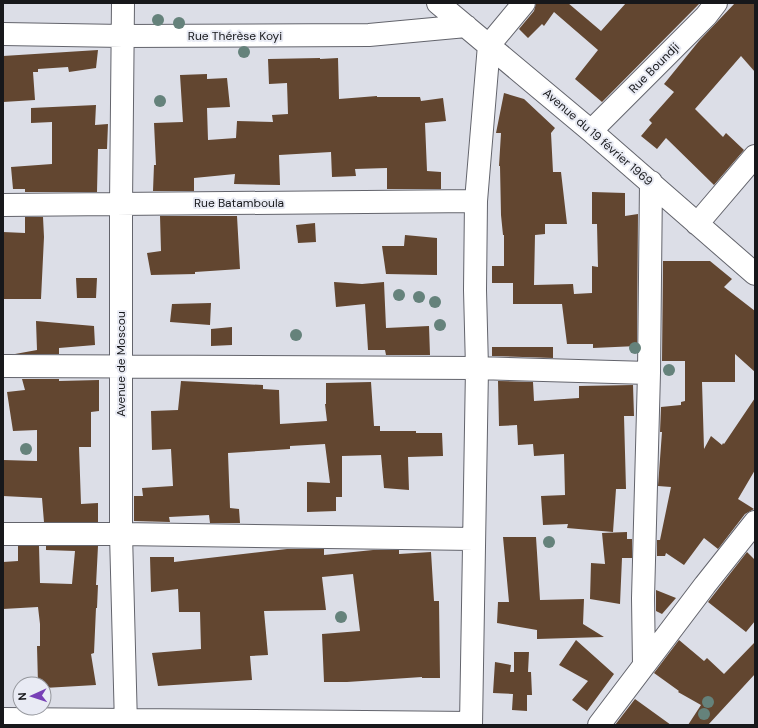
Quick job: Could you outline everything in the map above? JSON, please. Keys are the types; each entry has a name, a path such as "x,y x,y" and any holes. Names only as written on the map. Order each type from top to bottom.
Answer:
{"street":[{"name":"Avenue de Moscou","path":"123,3 121,204 121,534 126,722"},
{"name":"Avenue du 19 février 1969","path":"438,3 591,131 755,274"},
{"path":"3,719 126,722 471,724 477,368 475,290 476,201 489,45 524,3"},
{"name":"Rue Boundji","path":"591,131 706,16 716,3"},
{"name":"Rue Thérèse Koyi","path":"3,34 123,36 369,35 466,26"},
{"path":"697,224 755,156"},
{"path":"644,665 643,598 649,373 650,182"},
{"name":"Rue Batamboula","path":"3,205 476,201"},
{"path":"3,366 477,368 649,373"},
{"path":"599,725 755,522"},
{"path":"3,534 121,534 474,539"}],"building":[{"path":"536,3 568,3 601,31 626,3 700,3 602,102 575,79 598,50 554,12 544,26 542,24 528,38 519,29 534,11"},
{"path":"735,3 755,3 755,72 741,56 695,109 723,137 726,133 744,150 714,185 666,138 657,149 641,136 652,123 649,120 674,92 664,84 699,41"},
{"path":"98,50 96,68 69,72 68,67 38,69 38,72 33,72 35,100 3,102 3,56"},
{"path":"338,58 339,99 377,96 420,97 421,101 443,98 446,121 425,123 427,171 441,172 441,189 387,189 387,168 355,169 356,176 332,177 331,152 279,155 280,185 234,184 235,174 194,178 194,191 153,191 154,165 156,165 154,123 183,122 180,75 207,74 207,79 227,78 230,107 207,108 208,140 236,138 237,121 273,122 272,115 288,114 287,83 269,84 268,59"},
{"path":"504,93 524,99 555,128 551,133 553,172 561,172 567,224 545,224 545,234 535,235 534,285 573,284 574,294 592,293 592,266 598,267 597,224 592,224 592,192 625,193 625,216 638,214 637,346 593,348 593,344 567,344 562,304 513,304 513,283 492,283 492,266 504,266 504,235 501,215 499,166 501,133 496,133"},
{"path":"96,105 95,125 108,124 107,149 98,149 97,192 25,192 25,189 13,189 11,167 52,164 52,122 31,123 31,108"},
{"path":"160,216 237,216 240,269 195,272 195,274 151,275 147,253 161,251"},
{"path":"25,217 43,217 44,237 41,299 3,299 3,232 25,233"},
{"path":"315,223 316,242 298,243 296,225"},
{"path":"405,235 437,238 437,275 386,274 382,246 404,246"},
{"path":"663,261 710,261 732,279 724,287 755,311 755,372 735,354 735,382 702,382 704,449 711,436 722,445 723,443 724,444 755,398 755,470 738,499 754,509 745,514 718,549 704,538 684,565 666,553 665,556 657,556 657,540 660,540 671,487 658,486 662,432 660,432 661,407 681,405 681,402 685,401 685,361 662,361"},
{"path":"76,278 97,278 96,298 77,298"},
{"path":"334,282 362,284 384,282 386,328 429,326 430,355 386,355 385,350 368,350 365,304 336,307"},
{"path":"211,303 210,325 170,322 172,304"},
{"path":"36,321 94,326 95,345 59,348 59,354 15,354 37,350"},
{"path":"232,327 232,345 211,346 211,329"},
{"path":"492,347 553,347 553,358 492,356"},
{"path":"22,379 59,379 59,381 99,380 99,411 91,412 91,447 79,447 81,504 98,503 98,522 44,522 42,498 3,496 3,460 37,461 37,430 13,431 7,392 25,390"},
{"path":"181,381 263,385 263,389 279,390 280,424 327,421 325,404 326,383 371,382 374,426 380,426 380,431 442,433 443,456 408,457 409,490 384,488 381,455 342,456 342,497 336,497 336,511 307,512 307,482 330,483 325,444 290,446 290,449 228,453 230,508 239,509 240,523 210,523 209,515 169,517 170,522 134,521 134,496 143,496 142,488 173,486 171,449 152,450 151,411 178,410"},
{"path":"498,381 533,382 534,401 579,398 579,386 633,385 634,416 624,416 626,489 616,489 613,532 567,528 568,524 543,525 541,496 565,495 564,454 534,456 533,444 518,445 517,425 499,426"},
{"path":"627,532 627,539 632,539 632,558 622,558 620,604 590,599 591,563 605,564 602,533"},
{"path":"503,537 536,537 540,600 584,599 583,624 604,637 537,639 537,630 497,623 498,602 509,602"},
{"path":"18,546 39,546 40,583 72,584 75,551 46,550 46,546 98,546 96,585 98,585 97,608 94,653 91,654 96,685 52,688 52,676 38,676 37,646 40,646 38,607 3,609 3,562 18,561"},
{"path":"287,549 324,549 324,555 373,550 399,550 399,554 431,552 434,601 439,601 440,678 422,677 324,682 322,634 360,631 353,574 322,577 326,610 264,611 268,655 250,656 252,680 158,686 152,653 201,649 200,612 179,612 178,589 151,592 150,557 174,557 174,562"},
{"path":"747,552 755,560 755,621 746,632 708,602"},
{"path":"656,590 676,598 662,614 656,611"},
{"path":"576,640 614,674 587,711 572,700 588,681 559,665"},
{"path":"679,640 704,661 707,658 724,674 755,642 755,674 708,725 688,725 701,705 678,692 679,691 654,673"},
{"path":"514,652 529,652 528,672 531,672 532,695 527,695 527,711 512,710 513,694 493,693 495,662 511,665 510,672 514,672"},
{"path":"635,699 671,725 615,725"}]}
